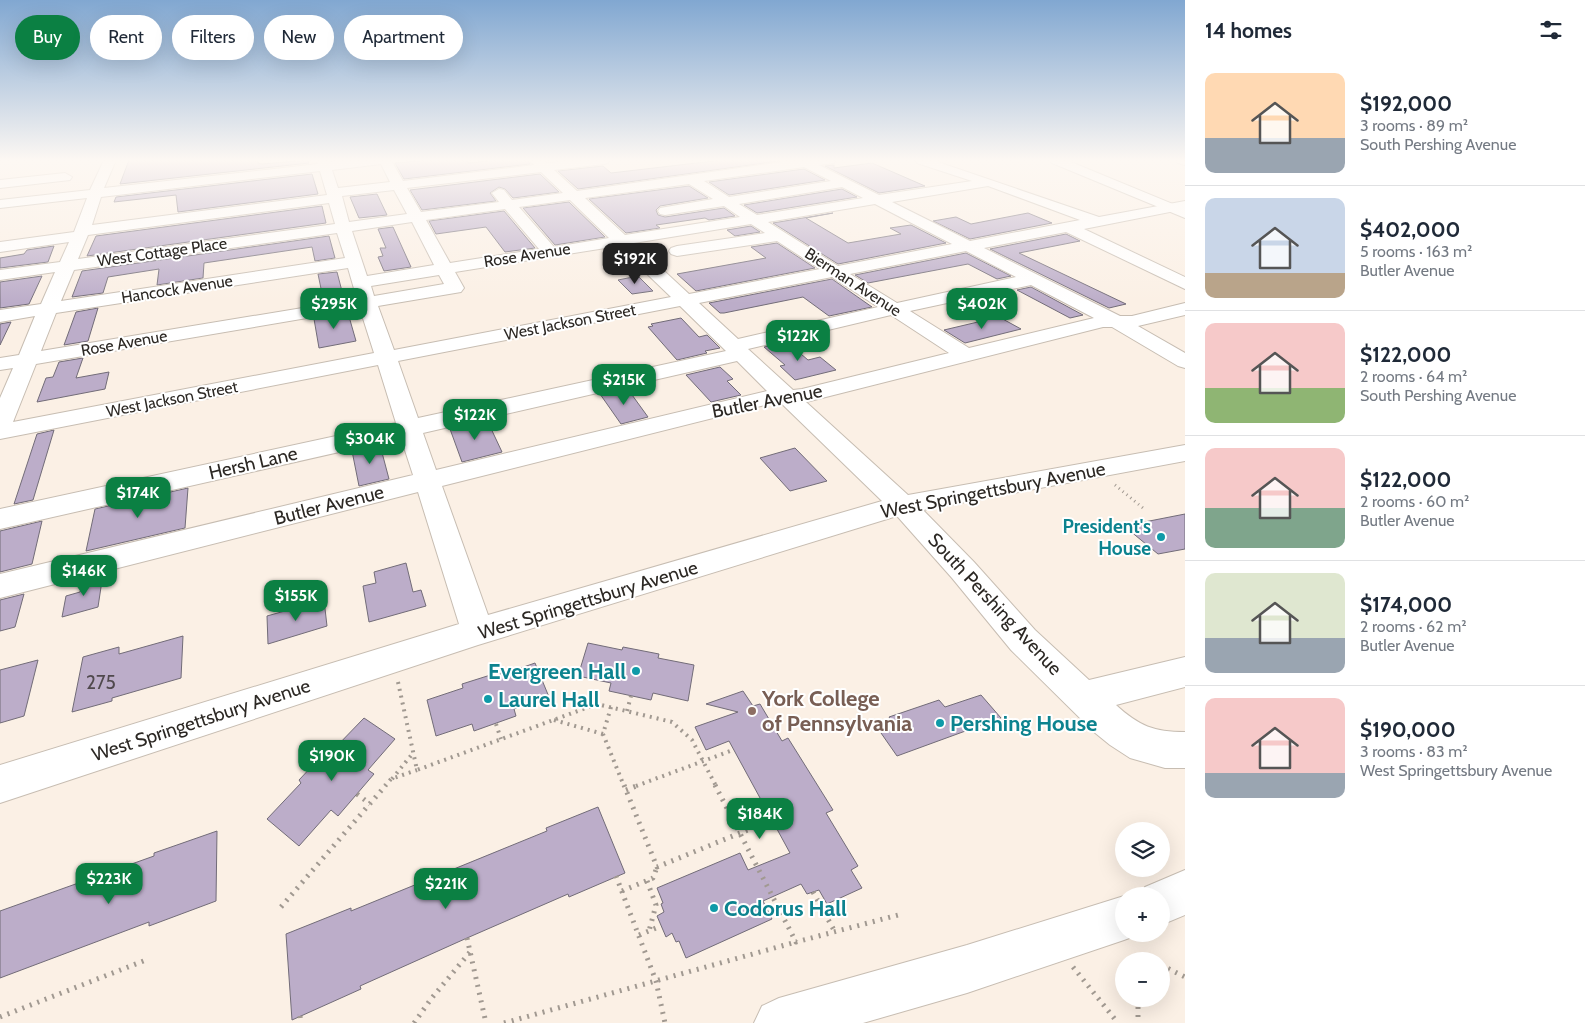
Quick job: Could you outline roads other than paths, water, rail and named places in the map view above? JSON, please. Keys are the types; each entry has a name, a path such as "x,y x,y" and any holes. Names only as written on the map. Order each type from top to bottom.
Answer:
{"street":[{"path":"0,426 91,208"},
{"path":"0,247 257,208"},
{"path":"338,208 354,262 478,632"},
{"path":"411,208 446,268"},
{"name":"West Cottage Place","path":"0,275 482,208"},
{"path":"511,208 549,251"},
{"name":"South Pershing Avenue","path":"586,208 902,505 963,570 1023,640 1123,733 1143,745 1165,750 1185,750"},
{"path":"661,208 709,245"},
{"path":"665,211 687,208"},
{"name":"Bierman Avenue","path":"735,208 777,236 783,237 837,271 964,354"},
{"path":"766,208 780,216"},
{"path":"802,208 808,211"},
{"name":"Rose Avenue","path":"362,282 826,208"},
{"path":"892,208 1117,322 1185,362"},
{"path":"1060,208 1096,221"},
{"name":"West Jackson Street","path":"0,432 1068,226 1180,209"},
{"path":"1068,226 1185,284"},
{"path":"638,257 777,236"},
{"name":"Hancock Avenue","path":"0,316 48,309 154,316 256,299 354,262"},
{"name":"Rose Avenue","path":"0,364 26,360 154,316 256,299 368,303 455,288 446,268"},
{"name":"Hersh Lane","path":"0,519 409,428 737,350 894,308 1034,279"},
{"name":"Butler Avenue","path":"0,586 769,397 802,396 964,354 1103,321 1132,322 1185,309"},
{"name":"West Springettsbury Avenue","path":"0,784 478,632 902,505 1185,453"},
{"path":"1084,697 1185,672"},
{"path":"1170,899 1185,892"},
{"path":"779,1023 967,969 1115,921"}],"place":[{"name":"President's House","path":"1161,537"},
{"name":"Evergreen Hall","path":"636,671"},
{"name":"Laurel Hall","path":"488,699"},
{"name":"York College of Pennsylvania","path":"752,711"},
{"name":"Pershing House","path":"940,723"},
{"name":"Codorus Hall","path":"714,908"}]}
